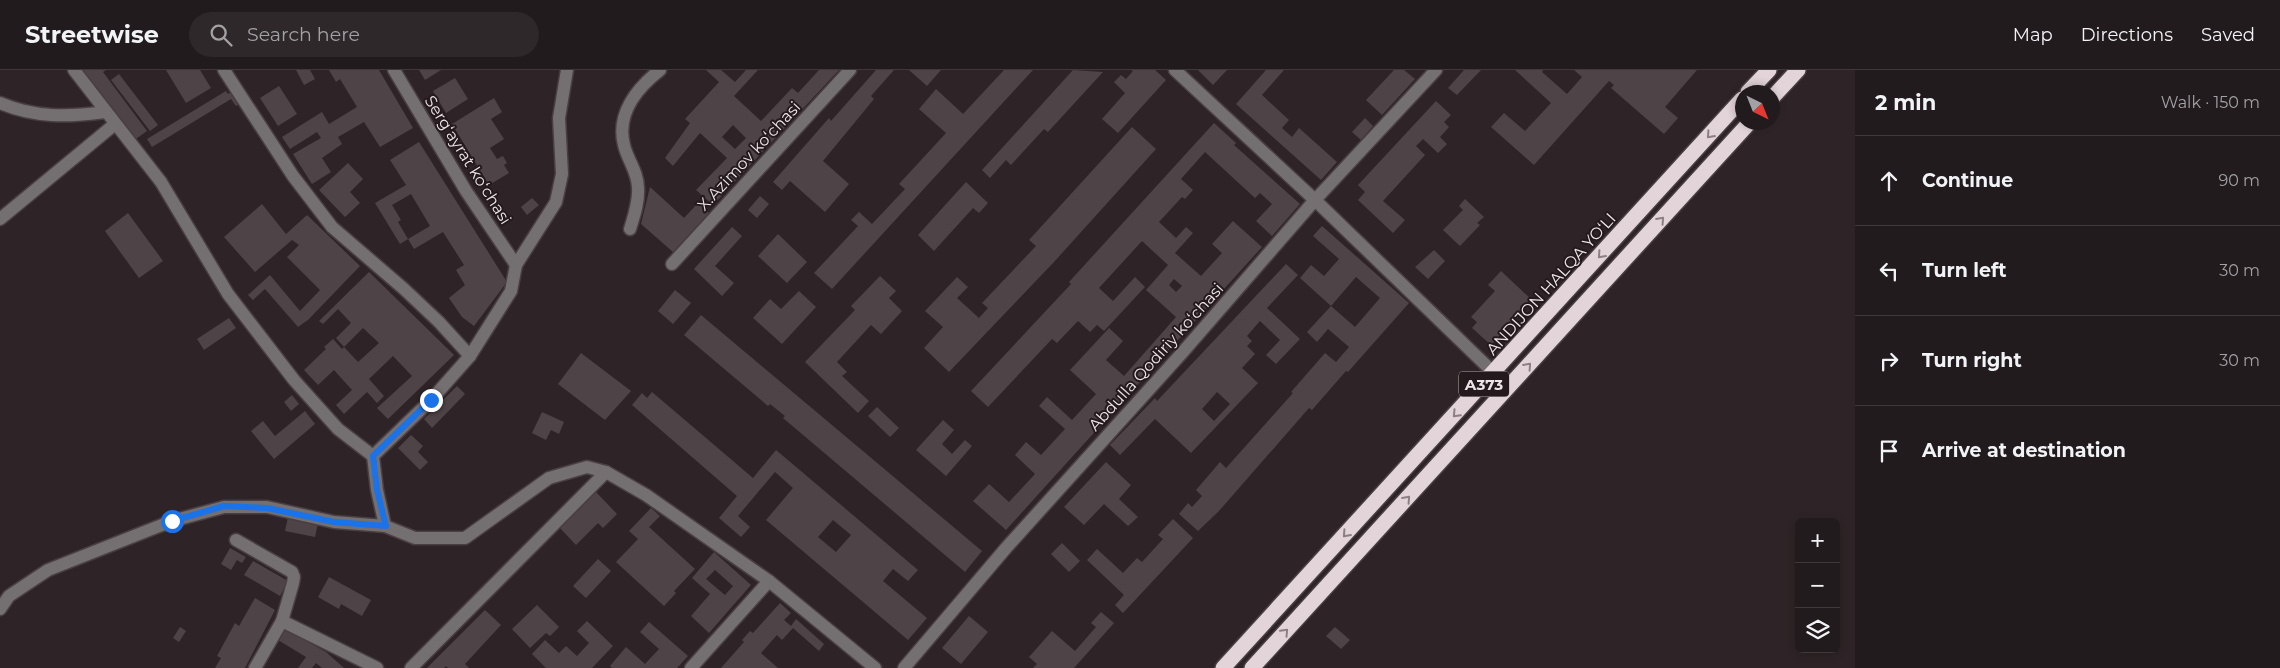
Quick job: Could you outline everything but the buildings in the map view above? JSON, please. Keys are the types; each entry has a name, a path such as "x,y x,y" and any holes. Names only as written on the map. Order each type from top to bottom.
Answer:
{"highway":[{"path":"1755,85 1769,70"},
{"path":"1780,89 1798,70"},
{"name":"ANDIJON HALQA YO‘LI","path":"1223,668 1735,107"},
{"name":"A373","path":"1252,668 1743,130"}],"street":[{"path":"74,70 161,182 228,294 294,380 338,430 373,456 377,490 386,526"},
{"path":"224,70 293,176 332,227 411,295 470,356"},
{"name":"Sergʻayrat koʻchasi","path":"394,70 466,192 516,265"},
{"path":"373,456 431,400 470,356 510,291 516,265 556,202 562,174 560,118 567,70"},
{"path":"630,229 637,208 638,186 623,144 623,120 630,100 660,70"},
{"name":"X.Azimov koʻchasi","path":"672,264 850,70"},
{"path":"1175,70 1316,200 1494,373"},
{"name":"Abdulla Qodiriy koʻchasi","path":"904,668 1006,548 1182,353 1316,200 1436,70"},
{"path":"0,103 17,110 41,115 74,117 105,112"},
{"path":"0,219 115,124"},
{"path":"0,609 8,596 48,570 172,521 224,506 267,508 334,522 386,526 415,538 465,538 549,478 587,467 606,472 646,495 769,581 876,668"},
{"path":"411,668 606,472"},
{"path":"236,540 292,572 294,577 282,621 255,668"},
{"path":"691,668 769,581"},
{"path":"282,621 377,668"}],"route":[{"path":"172,521 224,506 267,508 334,522 386,526 377,490 373,456 431,400"}]}
